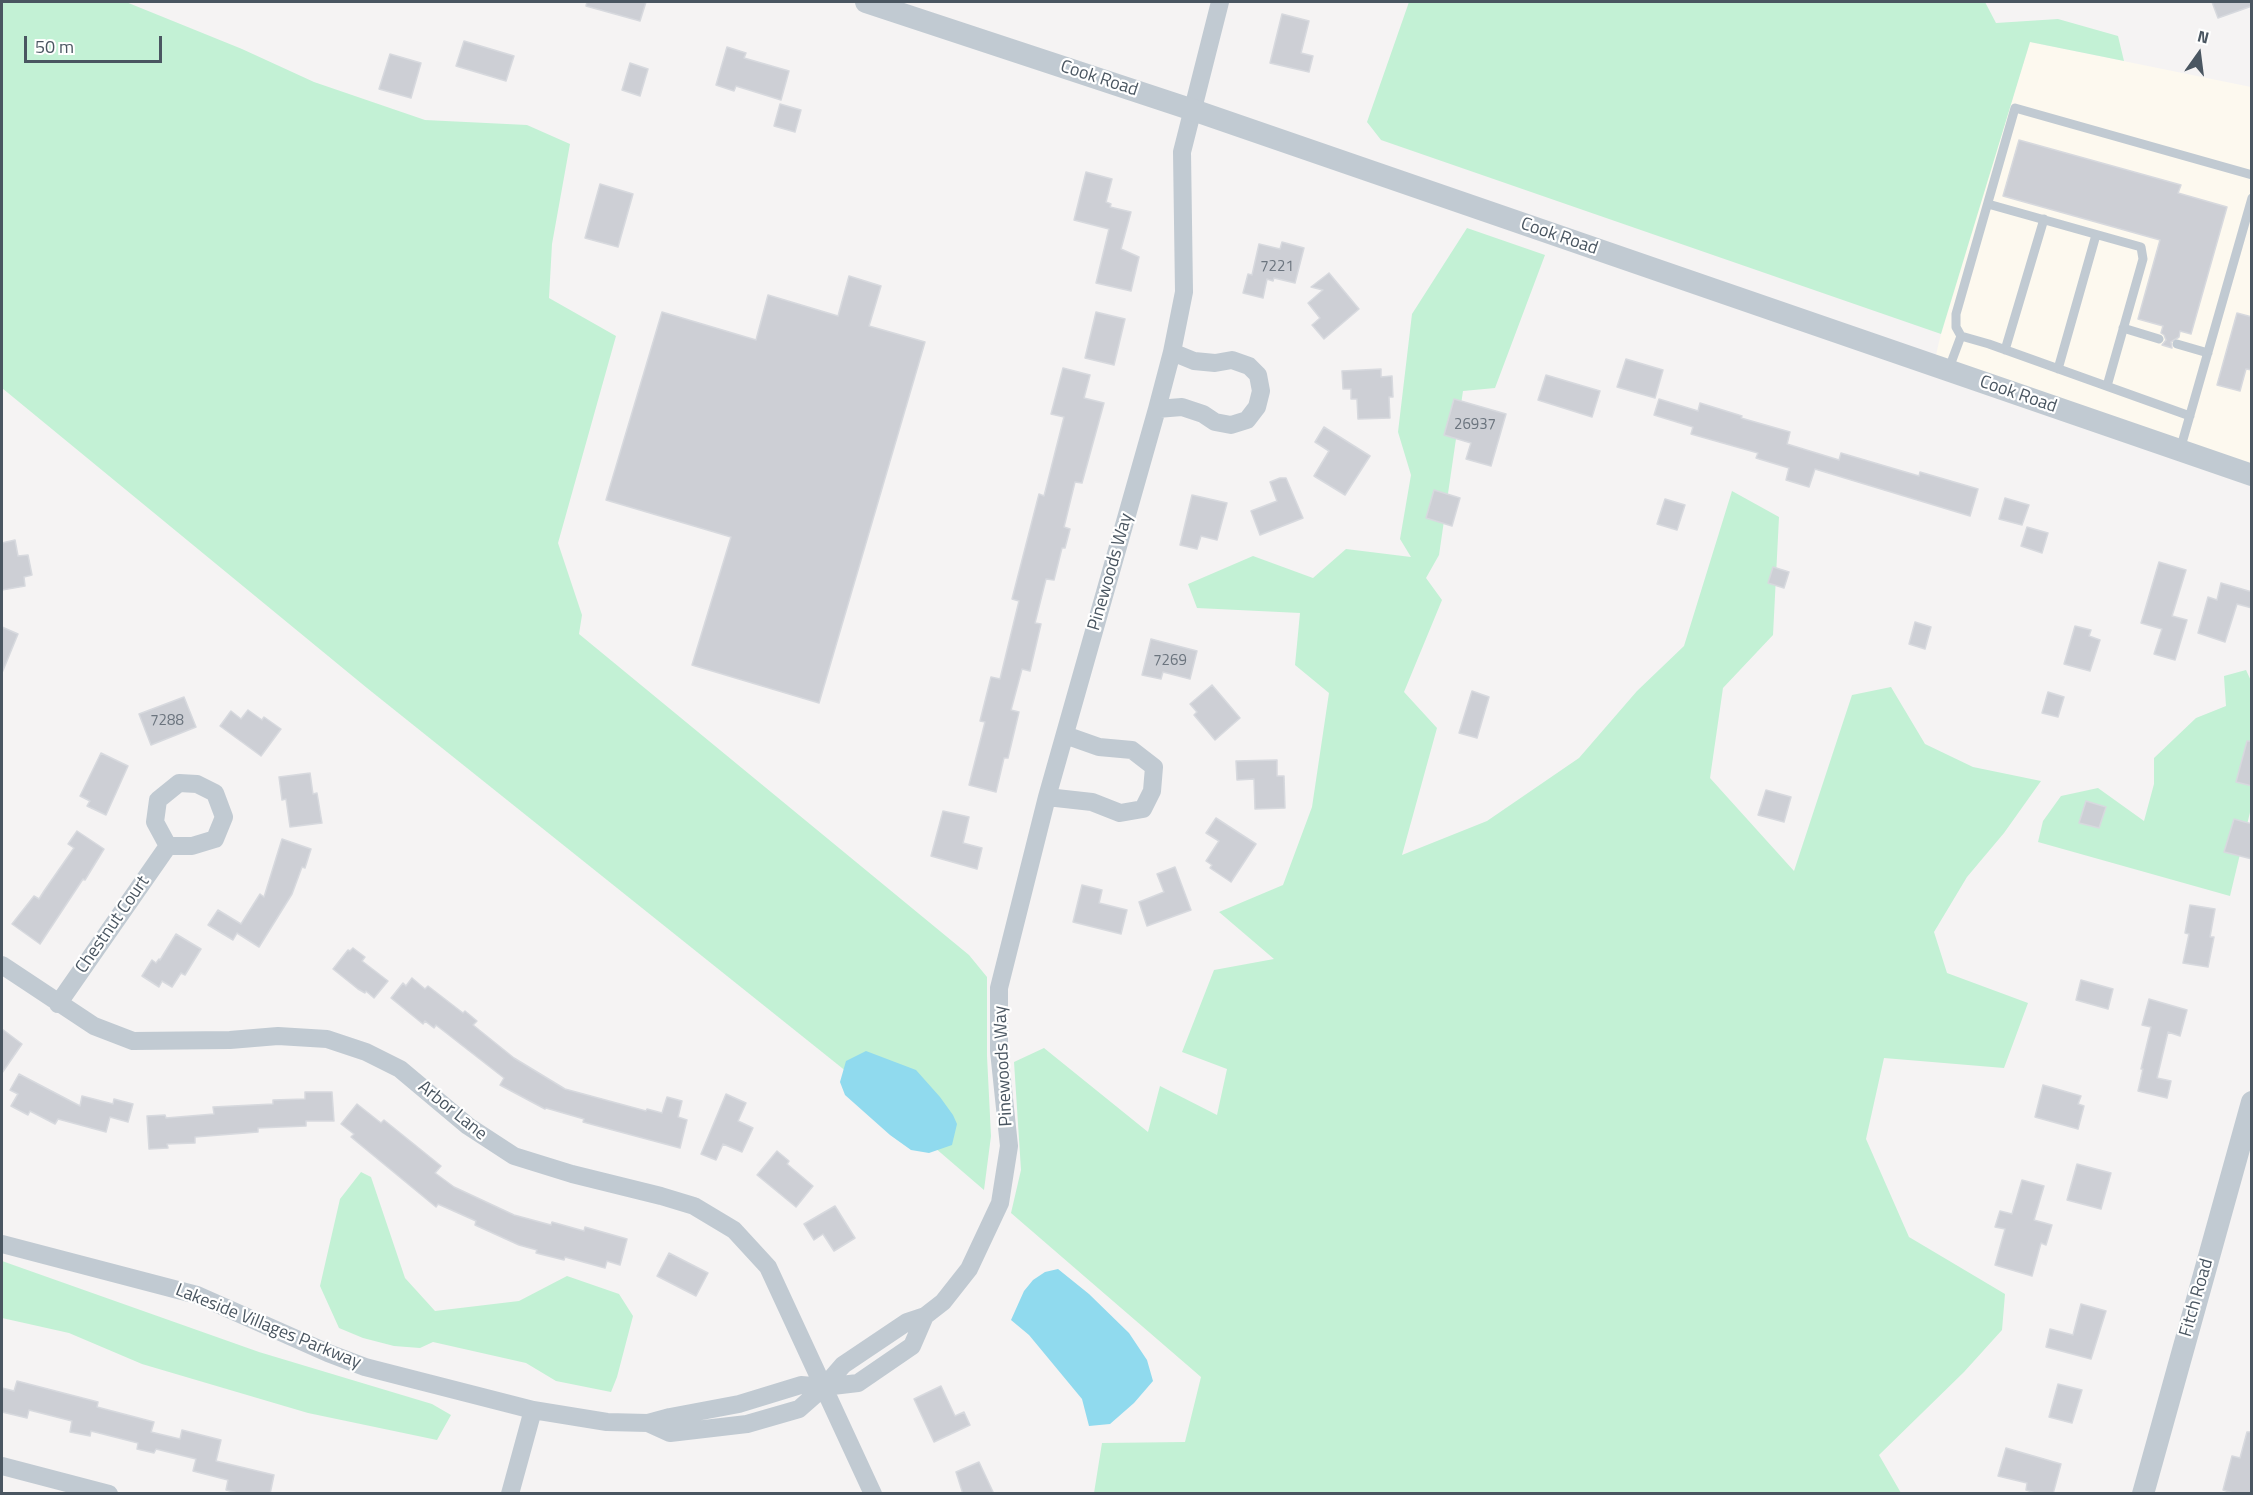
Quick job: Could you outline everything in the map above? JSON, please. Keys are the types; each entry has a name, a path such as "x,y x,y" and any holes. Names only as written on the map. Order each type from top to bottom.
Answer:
{"street":[{"name":"Cook Road","path":"866,2 1193,110 2252,475"},
{"name":"Pinewoods Way","path":"824,1387 843,1365 907,1322 925,1316 943,1302 969,1269 1000,1203 1009,1146 999,1051 999,988 1047,797 1172,352 1184,292 1182,152 1220,2"},
{"path":"1157,410 1182,407 1203,414 1215,422 1231,425 1247,420 1257,407 1261,391 1258,375 1249,366 1232,360 1215,363 1194,361 1172,352"},
{"path":"1047,797 1092,802 1120,813 1143,809 1152,791 1154,767 1132,750 1099,747 1065,735"},
{"name":"Chestnut Court","path":"58,1004 168,846"},
{"name":"Arbor Lane","path":"2,965 94,1026 133,1041 230,1040 278,1036 327,1039 366,1052 400,1069 468,1126 514,1156 694,1206 734,1230 768,1268 873,1494"},
{"name":"Fitch Road","path":"2143,1494 2252,1102"},
{"name":"Lakeside Villages Parkway","path":"2,1244 197,1295 365,1367 533,1410"},
{"path":"510,1494 533,1410 596,1421 648,1424 670,1417 739,1404 801,1384 824,1387"},
{"path":"2,1466 109,1494"}],"lane":[{"path":"2190,416 1961,336 1956,327 1956,314 2015,108 2252,175"},
{"path":"2180,451 2252,198"},
{"path":"1988,204 2141,247 2143,260 2107,386"},
{"path":"2005,350 2044,219"},
{"path":"2058,369 2096,234"},
{"path":"2123,328 2159,339"},
{"path":"1948,371 1961,336"},
{"path":"2177,344 2208,353"}],"shaded area":[{"path":"2030,42 2251,87 2251,468 1935,359 1944,321"}],"green space":[{"path":"2,2 126,2 242,49 314,82 425,120 527,125 570,144 552,244 549,298 616,336 558,543 582,615 579,634 969,955 987,977 987,1056 991,1136 984,1190 842,1068 367,688 2,388"},
{"path":"1409,2 1985,2 1996,23 2058,19 2118,36 2124,61 2030,42 1941,334 1381,140 1367,122"},
{"path":"1467,228 1545,255 1495,388 1463,391 1439,555 1426,578 1442,600 1404,692 1437,728 1402,855 1487,821 1579,758 1637,691 1684,646 1732,491 1779,517 1773,635 1723,688 1710,778 1794,871 1852,695 1891,687 1925,744 1973,767 2041,781 2004,833 1967,877 1934,932 1947,973 2028,1003 2004,1068 1884,1058 1866,1139 1909,1237 2005,1294 2002,1330 1964,1372 1879,1455 1901,1493 1094,1493 1102,1443 1185,1442 1201,1377 1011,1213 1021,1170 1014,1062 1044,1048 1148,1132 1160,1086 1217,1115 1227,1069 1182,1052 1214,970 1274,959 1219,912 1283,885 1312,807 1329,693 1295,665 1300,613 1197,608 1188,584 1253,556 1313,578 1346,549 1411,557 1400,539 1411,475 1398,432 1412,314"},
{"path":"2246,670 2252,683 2251,808 2230,896 2038,842 2043,821 2061,796 2098,788 2144,821 2154,784 2154,758 2196,718 2226,706 2224,676"},
{"path":"361,1172 371,1177 405,1278 435,1311 519,1301 567,1276 619,1294 633,1316 611,1392 556,1381 526,1363 433,1342 420,1348 394,1346 363,1338 339,1328 320,1286 340,1199"},
{"path":"2,1261 259,1352 432,1404 451,1415 437,1440 308,1413 142,1364 69,1333 2,1318"}],"water":[{"path":"866,1051 916,1070 953,1115 957,1124 952,1145 929,1153 911,1150 890,1135 845,1095 840,1082 846,1061"},
{"path":"1058,1269 1089,1294 1129,1333 1147,1360 1153,1381 1134,1403 1110,1424 1089,1426 1082,1399 1029,1335 1011,1320 1024,1291 1033,1280 1045,1272"}],"building":[{"path":"587,2 646,2 640,21 586,6"},
{"path":"2212,2 2252,2 2252,6 2218,18"},
{"path":"1282,14 1309,21 1301,53 1313,56 1309,72 1270,63"},
{"path":"464,41 514,56 506,81 456,66"},
{"path":"727,47 746,53 744,58 789,71 781,100 736,86 734,91 716,85"},
{"path":"390,54 421,63 411,98 379,89"},
{"path":"630,63 648,69 640,96 622,90"},
{"path":"780,104 801,110 795,132 774,126"},
{"path":"2019,140 2181,185 2178,193 2227,207 2191,334 2180,331 2179,337 2171,342 2172,348 2162,345 2166,340 2161,333 2163,326 2138,319 2160,240 2003,196"},
{"path":"1086,172 1112,179 1106,202 1111,204 1110,207 1131,212 1121,249 1139,257 1131,291 1096,283 1109,229 1074,220"},
{"path":"600,184 633,194 618,247 585,238"},
{"path":"1282,242 1304,248 1295,283 1274,278 1273,281 1267,279 1263,298 1243,293 1248,274 1252,275 1259,244 1280,249"},
{"path":"1329,273 1359,309 1324,339 1312,325 1320,318 1308,303 1323,290 1311,287"},
{"path":"849,276 881,286 869,326 925,342 819,703 692,665 731,537 606,500 662,312 756,340 768,295 838,316"},
{"path":"1096,312 1125,319 1114,365 1085,358"},
{"path":"2237,313 2252,317 2252,370 2246,369 2240,391 2217,385"},
{"path":"1626,359 1663,370 1655,398 1617,387"},
{"path":"1063,368 1090,375 1084,398 1104,403 1082,483 1075,482 1064,527 1070,529 1065,548 1062,548 1054,580 1046,579 1035,623 1041,624 1030,671 1022,669 1011,710 1019,712 1008,758 1004,758 996,792 969,785 985,722 980,721 991,677 1000,679 1019,601 1012,599 1039,494 1044,496 1064,417 1051,414"},
{"path":"1381,369 1381,377 1392,376 1393,397 1389,397 1390,418 1358,419 1357,399 1351,399 1351,389 1343,389 1342,371"},
{"path":"1546,375 1600,391 1592,417 1538,400"},
{"path":"1454,399 1506,414 1491,466 1466,459 1471,443 1444,435"},
{"path":"1659,399 1698,411 1700,403 1790,432 1787,444 1839,460 1841,453 1919,476 1920,472 1978,489 1970,516 1815,469 1809,487 1786,480 1789,468 1756,458 1758,453 1691,434 1693,427 1654,415"},
{"path":"1324,427 1370,456 1345,495 1314,476 1329,451 1315,442"},
{"path":"1286,478 1303,518 1260,535 1251,511 1277,501 1270,482"},
{"path":"1434,490 1460,498 1452,526 1426,518"},
{"path":"1192,495 1227,503 1217,540 1201,536 1197,549 1180,545"},
{"path":"2005,498 2029,505 2022,525 1999,519"},
{"path":"1665,499 1685,505 1677,530 1657,524"},
{"path":"2027,527 2048,533 2042,553 2021,546"},
{"path":"15,540 18,556 28,555 32,575 24,577 25,586 2,590 2,543"},
{"path":"2159,562 2186,570 2172,616 2187,620 2175,660 2154,654 2162,629 2141,623"},
{"path":"1773,567 1789,572 1784,588 1768,583"},
{"path":"2221,583 2252,592 2252,608 2237,604 2225,642 2198,633 2208,597 2217,600"},
{"path":"1915,622 1931,627 1925,649 1909,644"},
{"path":"2075,626 2091,630 2089,636 2100,640 2090,671 2064,664"},
{"path":"2,627 18,634 2,673"},
{"path":"1151,639 1197,651 1190,679 1163,672 1161,679 1142,675"},
{"path":"1212,685 1240,718 1215,740 1194,715 1197,712 1190,704"},
{"path":"1472,691 1489,697 1477,738 1459,733"},
{"path":"2048,692 2064,697 2058,717 2042,713"},
{"path":"184,697 196,727 151,745 139,714"},
{"path":"248,710 262,720 264,717 281,729 261,756 220,726 231,711 241,719"},
{"path":"2247,741 2252,741 2252,786 2236,782"},
{"path":"101,753 128,766 106,815 87,806 90,801 80,796"},
{"path":"1277,760 1277,776 1284,776 1285,808 1255,809 1254,779 1237,780 1236,761"},
{"path":"310,773 313,794 317,793 322,823 290,827 286,799 282,800 279,777"},
{"path":"1766,790 1791,797 1784,822 1758,815"},
{"path":"2086,801 2106,807 2099,828 2079,823"},
{"path":"943,811 969,817 963,843 982,848 977,869 931,856"},
{"path":"1216,818 1256,844 1231,882 1210,868 1212,865 1206,861 1219,841 1206,833"},
{"path":"2234,819 2252,824 2252,859 2224,852"},
{"path":"77,831 104,849 40,944 12,924 34,896 39,899 74,848 68,844"},
{"path":"282,839 311,849 305,868 302,867 292,894 259,947 237,933 233,940 208,925 218,910 241,924 260,894 264,897"},
{"path":"1175,867 1191,910 1147,926 1139,902 1164,892 1157,874"},
{"path":"1082,885 1102,890 1099,903 1127,910 1121,934 1073,922"},
{"path":"2190,905 2215,909 2210,937 2214,937 2208,967 2183,963 2189,934 2185,933"},
{"path":"176,934 201,949 185,975 181,973 172,987 162,981 159,987 142,976 152,960 156,963 160,960"},
{"path":"353,948 365,957 362,961 388,981 374,998 366,991 365,993 358,989 333,969 348,950"},
{"path":"412,978 425,989 428,986 463,1013 465,1011 477,1021 473,1025 514,1058 565,1089 646,1111 647,1109 662,1113 667,1097 682,1101 678,1117 687,1120 680,1148 583,1122 584,1119 545,1109 500,1085 504,1078 436,1025 434,1028 425,1021 423,1024 391,998 403,983 406,986"},
{"path":"2081,980 2113,989 2108,1009 2076,1000"},
{"path":"2149,999 2187,1010 2180,1036 2168,1032 2157,1078 2171,1081 2167,1098 2138,1091 2151,1027 2142,1025"},
{"path":"2,1029 22,1044 2,1073"},
{"path":"19,1074 80,1106 82,1096 113,1104 114,1099 133,1104 128,1122 110,1117 106,1132 58,1119 55,1124 30,1111 28,1115 11,1106 18,1094 10,1090"},
{"path":"2043,1085 2081,1096 2078,1104 2084,1106 2078,1129 2035,1117"},
{"path":"305,1092 332,1092 334,1121 306,1121 306,1126 258,1128 258,1132 195,1137 195,1143 167,1144 168,1148 149,1149 147,1116 165,1115 166,1118 214,1114 213,1107 273,1104 273,1100 305,1099"},
{"path":"726,1094 746,1103 738,1121 753,1128 742,1152 723,1144 716,1160 701,1154"},
{"path":"357,1104 381,1123 384,1120 441,1166 435,1173 454,1187 514,1215 584,1231 585,1227 627,1239 620,1265 607,1261 605,1268 565,1257 564,1260 536,1253 537,1250 519,1245 475,1225 476,1221 438,1204 436,1207 351,1137 354,1134 341,1124"},
{"path":"777,1151 789,1161 787,1164 813,1186 796,1207 757,1175"},
{"path":"2077,1164 2111,1173 2101,1209 2067,1200"},
{"path":"2022,1180 2044,1186 2034,1220 2052,1225 2046,1245 2041,1243 2032,1276 1995,1265 2005,1229 1995,1227 2000,1211 2012,1214"},
{"path":"835,1206 855,1238 834,1251 823,1234 814,1240 804,1224"},
{"path":"669,1253 708,1273 696,1296 657,1276"},
{"path":"2081,1304 2106,1311 2091,1359 2046,1347 2050,1329 2073,1335"},
{"path":"17,1381 98,1402 97,1407 154,1422 151,1432 180,1439 182,1430 221,1440 216,1461 274,1475 270,1494 241,1494 226,1490 228,1480 193,1471 196,1459 156,1449 154,1453 137,1449 138,1443 91,1431 90,1436 70,1432 72,1421 29,1410 27,1418 2,1412 2,1388 14,1391"},
{"path":"2058,1384 2082,1390 2072,1423 2049,1417"},
{"path":"941,1386 955,1416 964,1412 970,1425 934,1442 914,1399"},
{"path":"2247,1432 2252,1432 2252,1494 2236,1494 2223,1490 2232,1456 2240,1458"},
{"path":"2006,1448 2061,1464 2053,1494 2038,1494 2026,1490 2027,1483 1998,1476"},
{"path":"979,1462 994,1494 963,1494 956,1472"}]}
